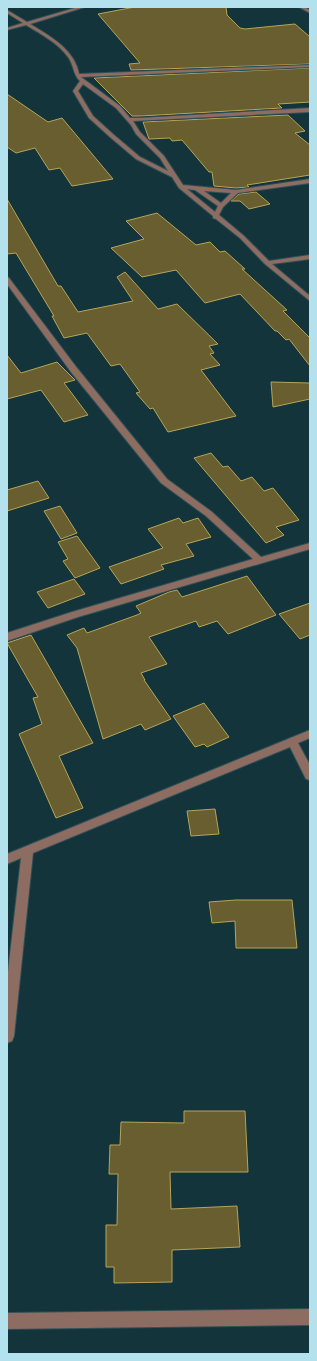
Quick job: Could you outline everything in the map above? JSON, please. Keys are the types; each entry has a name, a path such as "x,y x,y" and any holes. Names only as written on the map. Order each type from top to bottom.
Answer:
{"street":[{"path":"7,29 83,7"},
{"path":"301,7 310,12"},
{"path":"7,12 47,35 67,52 78,70 77,76"},
{"path":"77,76 310,66"},
{"path":"77,76 118,107 133,124 138,133 162,157 180,187 242,238 267,263 310,299"},
{"path":"83,81 75,91 91,117 138,158 173,175"},
{"path":"128,119 140,120 310,110"},
{"path":"133,124 140,120"},
{"path":"180,187 236,192 310,181"},
{"path":"196,188 220,206"},
{"path":"215,216 220,206 236,192"},
{"path":"267,263 310,257"},
{"path":"7,280 74,370 164,481 209,514 259,560"},
{"path":"8,634 310,546"},
{"path":"7,859 310,734"},
{"path":"292,741 310,776"},
{"path":"7,1036 28,850"},
{"path":"7,1321 310,1317"}],"building":[{"path":"135,7 226,7 227,15 240,28 245,29 295,24 310,37 310,64 131,70 129,64 140,63 98,14"},
{"path":"310,68 310,102 278,104 282,108 140,116 132,116 94,78"},
{"path":"7,94 48,122 62,118 113,179 72,186 60,168 49,170 35,148 16,153 7,147"},
{"path":"288,115 305,131 295,133 310,145 310,175 247,185 249,187 236,188 214,186 212,172 209,172 182,140 172,141 170,138 149,139 143,122"},
{"path":"256,192 270,204 249,209 240,201 231,201 239,194"},
{"path":"7,199 58,286 61,286 78,312 133,301 117,277 125,272 158,309 177,304 218,344 209,346 214,353 210,354 220,365 201,370 236,416 168,432 153,408 150,409 136,393 140,392 120,364 111,366 87,333 64,338 52,316 54,316 16,253 7,254"},
{"path":"157,213 196,245 210,242 220,252 225,251 245,269 242,269 287,310 283,311 310,338 310,366 289,339 286,340 277,331 275,331 240,294 205,303 176,270 142,277 111,248 144,239 126,221"},
{"path":"7,355 21,373 57,362 75,380 64,383 88,415 64,422 41,390 7,399"},
{"path":"271,382 310,383 310,399 273,407"},
{"path":"211,453 223,467 228,466 241,481 252,477 264,491 273,488 299,520 276,527 284,535 266,543 194,458"},
{"path":"38,481 49,498 7,511 7,490"},
{"path":"60,506 77,533 61,539 44,511"},
{"path":"179,518 183,523 198,518 211,537 186,544 194,556 161,565 164,569 121,584 109,567 163,548 148,529"},
{"path":"77,536 100,568 75,578 63,561 68,559 58,542"},
{"path":"247,576 276,615 228,634 217,621 199,627 196,621 149,637 167,664 141,673 144,680 171,719 145,730 141,724 103,739 77,648 67,635 84,628 87,633 137,615 141,613 136,606 169,592 177,590 182,597"},
{"path":"74,579 85,594 48,608 37,592"},
{"path":"310,603 310,635 300,639 279,614"},
{"path":"31,635 93,743 59,756 83,808 56,818 19,734 42,724 33,698 38,697 7,643"},
{"path":"204,703 229,737 207,747 204,744 195,747 173,716"},
{"path":"215,809 219,834 191,836 187,811"},
{"path":"236,900 292,900 297,948 236,948 235,921 212,923 209,902"},
{"path":"184,1111 245,1111 248,1172 170,1172 171,1209 237,1206 240,1247 172,1250 172,1282 114,1283 114,1267 106,1267 106,1225 117,1225 118,1174 109,1174 110,1145 120,1145 121,1122 184,1123"}]}
